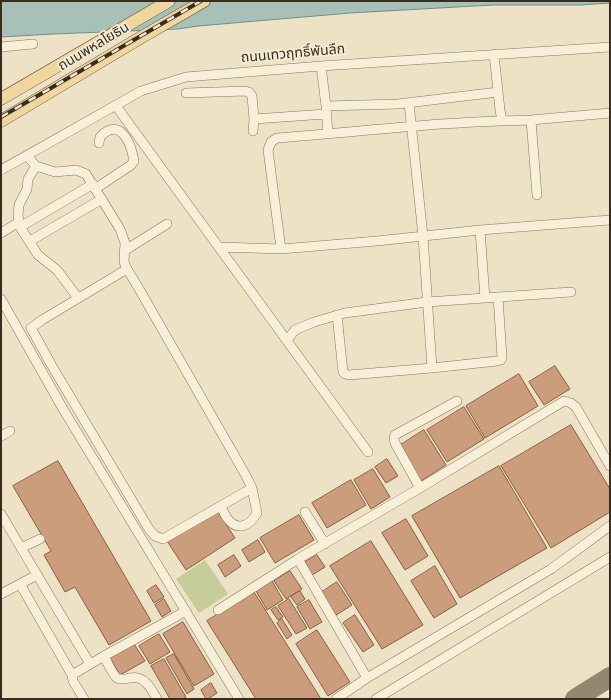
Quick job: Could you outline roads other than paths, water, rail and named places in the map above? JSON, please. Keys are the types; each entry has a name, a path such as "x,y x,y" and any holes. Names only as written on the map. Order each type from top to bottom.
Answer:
{"main road":[{"name":"ถนนพหลโยธิน","path":"1,99 169,1"},
{"name":"ถนนพหลโยธิน","path":"1,121 204,1"}],"street":[{"path":"1,47 33,44"},
{"name":"ถนนเทวฤทธิ์พันลึก","path":"1,170 141,91 186,77 321,66 610,47"},
{"path":"494,54 502,121"},
{"path":"321,66 328,134"},
{"path":"186,93 249,92 252,96 254,119 253,131"},
{"path":"254,119 498,92"},
{"path":"409,103 423,236 432,368"},
{"path":"116,106 368,452"},
{"path":"281,249 268,150 271,142 277,138 412,126 487,121 532,120 610,113"},
{"path":"532,120 537,195"},
{"path":"1,233 94,187 132,165 134,161 133,153 126,138 120,131 114,128 106,131 100,137 100,143"},
{"path":"27,156 36,166 55,172 76,170 86,174 120,229 125,243 124,262 127,269 252,488 258,513 246,525 238,527 232,524 227,518 221,506"},
{"path":"36,166 28,179 27,189 19,205 18,216 20,224 38,255 57,270 78,298"},
{"path":"30,241 102,200"},
{"path":"220,248 281,249 480,230 610,220"},
{"path":"124,250 167,224"},
{"path":"480,230 485,298"},
{"path":"22,335 42,320 127,269"},
{"path":"287,340 295,330 314,322 345,313 427,302 571,292"},
{"path":"338,315 343,372 346,374 350,375 432,368 497,361 501,360 502,357 498,297"},
{"path":"1,299 63,409 239,699"},
{"path":"31,328 148,529 155,536 163,539 252,488"},
{"path":"420,488 396,445 394,437 395,435 457,401"},
{"path":"218,610 298,559 420,488 564,401 576,407 610,466"},
{"path":"1,436 10,431"},
{"path":"305,512 325,544"},
{"path":"1,514 90,664"},
{"path":"336,699 367,678 551,570 610,526"},
{"path":"21,548 40,539"},
{"path":"376,699 610,557"},
{"path":"298,559 367,678"},
{"path":"1,594 37,575"},
{"path":"20,584 84,699"},
{"path":"72,676 104,656 186,611"},
{"path":"104,656 117,677 122,679 133,677 141,678 151,687 157,699"}],"water":[{"path":"1,1 610,1 610,3 580,5 493,5 350,13 178,29 1,37"}],"railway":[{"path":"1,117 201,1"}]}
